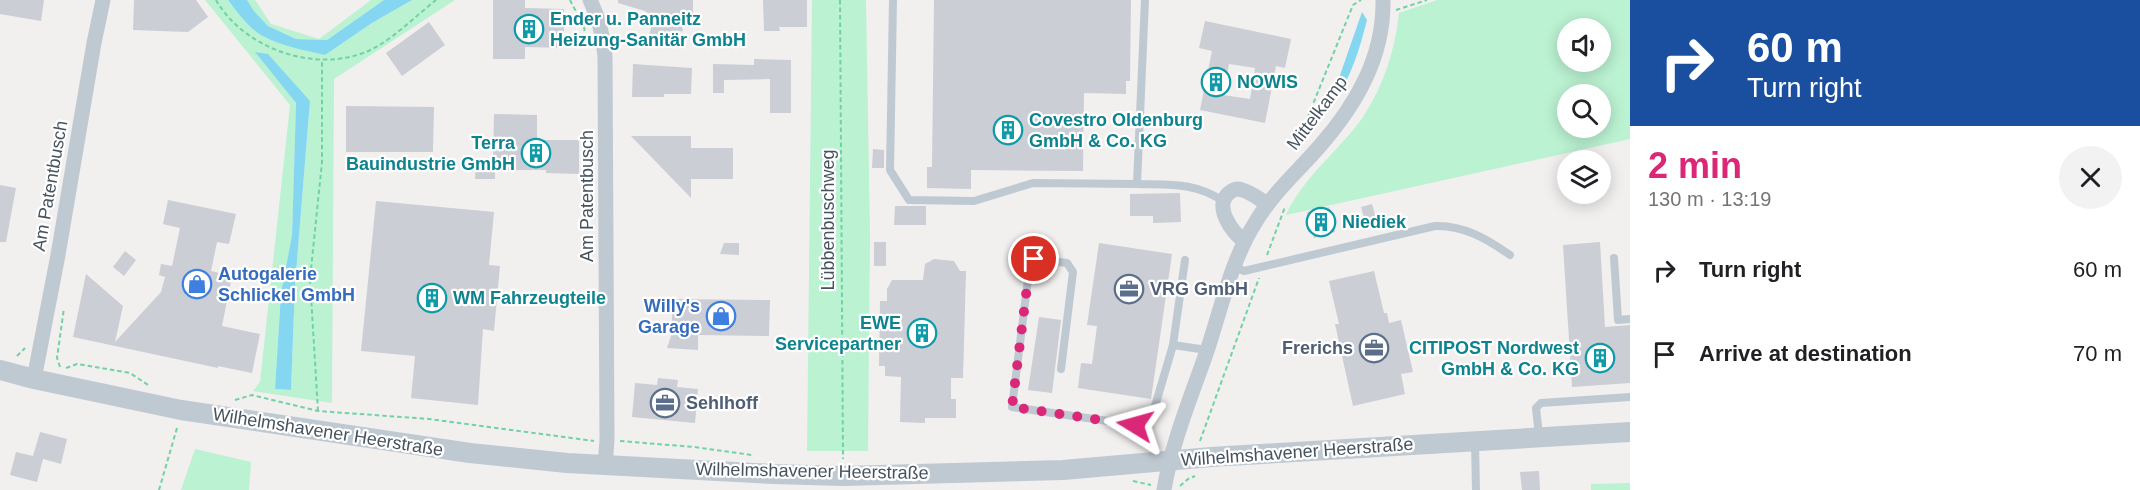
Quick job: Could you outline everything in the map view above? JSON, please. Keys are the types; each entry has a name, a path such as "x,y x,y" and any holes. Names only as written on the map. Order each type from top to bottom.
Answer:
{"street":[{"name":"Am Patentbusch","path":"35,371 103,0"},
{"name":"Am Patentbusch","path":"590,0 603,36 605,56 607,440 605,465"},
{"name":"Mittelkamp","path":"1164,490 1174,444 1245,241 1268,204 1351,107 1369,74 1389,1"},
{"path":"1245,241 1239,238 1223,212 1223,201 1230,192 1239,189 1249,192 1268,204"},
{"name":"Wilhelmshavener Heerstraße","path":"0,370 35,371 182,410 470,453 605,465 843,476 1063,470 1198,458 1630,432"}],"lane":[{"path":"893,0 890,170 909,200 974,201 1033,183 1137,183 1192,186 1209,191 1223,201"},
{"path":"1137,183 1145,0"},
{"path":"1235,267 1244,270 1435,226 1465,230 1486,238 1510,255"},
{"path":"1614,258 1618,320 1630,319"},
{"path":"1061,369 1073,272 1066,263 1034,259 1029,271 1012,407 1135,425 1146,422 1153,413 1173,345 1185,260"},
{"path":"1173,345 1207,350"},
{"path":"1539,438 1536,408 1541,403 1630,397"},
{"path":"1474,442 1476,490"}],"path":[{"path":"216,0 222,10 243,32 272,48 299,57 322,60 346,58 378,46 436,0"},
{"name":"Lübbenbuschweg","path":"840,0 843,476"},
{"path":"1308,159 1303,153 1310,114 1353,5 1361,0"},
{"path":"1389,1 1394,10 1427,0"},
{"path":"318,411 310,279 322,162 322,60"},
{"path":"1198,458 1200,439 1286,205"},
{"path":"16,357 35,371 66,368 77,364 130,373 150,386"},
{"path":"230,401 252,395 318,411 429,419 592,441 607,440 748,453 755,457"},
{"path":"159,490 182,410"}],"green space":[{"path":"205,0 228,0 239,14 325,55 372,23 412,0 455,0 334,79 332,403 253,391 260,382 290,105","holes":["256,53 310,101 295,285 291,390 275,389 281,293 292,235 296,103"]},
{"path":"247,0 255,0 271,24 319,39 371,0 384,0 327,40 296,39 268,26"},
{"path":"812,0 866,0 870,234 868,451 807,451"},
{"path":"1437,0 1630,0 1630,139 1580,150 1557,150 1557,155 1286,215 1302,188 1363,117 1377,92 1395,40 1399,13"},
{"path":"195,449 251,462 249,490 181,490"},
{"path":"1630,483 1630,490 1591,490 1591,484"}],"water":[{"path":"228,0 247,0 268,26 296,39 327,40 384,0 412,0 372,23 325,55 268,39 247,24"},
{"path":"1362,12 1367,20 1355,60 1337,98 1332,98"},
{"path":"255,52 268,54 310,101 295,285 291,390 275,389 281,293 292,235 296,103"}],"building":[{"path":"0,0 44,0 41,21 0,14"},
{"path":"134,0 196,0 208,17 188,32 133,30"},
{"name":"Ender u. Panneitz Heizung-Sanitär GmbH","path":"493,0 525,0 525,8 564,9 564,48 525,47 525,59 493,59"},
{"path":"618,0 693,0 693,19 681,20 683,31 649,36 652,24 649,14 618,3"},
{"path":"763,0 807,0 807,27 779,27 780,31 764,31"},
{"name":"Covestro Oldenburg GmbH & Co. KG","path":"934,0 1131,0 1130,81 1126,81 1126,94 1084,93 1083,171 971,170 971,189 927,188 927,167 932,167"},
{"name":"NOWIS","path":"1205,21 1291,39 1285,68 1276,66 1265,123 1200,110 1212,51 1199,48","holes":["1229,64 1255,68 1250,99 1223,95"]},
{"path":"429,22 445,45 402,76 386,53"},
{"path":"754,59 791,60 791,113 770,113 770,79 724,80 724,93 713,93 713,64 754,65"},
{"path":"633,64 692,68 691,94 632,97"},
{"path":"346,106 434,107 433,152 346,152"},
{"name":"Terra Bauindustrie GmbH","path":"494,114 537,115 537,140 579,140 579,174 546,173 546,170 495,170 495,179 475,179 476,160 493,160"},
{"path":"631,136 691,136 691,148 733,148 733,179 691,179 691,198"},
{"path":"873,149 884,150 884,168 872,168"},
{"path":"0,185 16,188 6,242 0,242"},
{"path":"1180,193 1181,222 1153,223 1153,216 1130,216 1130,194"},
{"name":"Autogalerie Schlickel GmbH","path":"168,200 236,214 229,244 217,242 211,271 232,276 222,326 260,334 252,373 218,366 218,368 73,337 86,274 123,306 115,342 161,292 165,277 159,275 161,264 172,266 180,228 163,224"},
{"name":"WM Fahrzeugteile","path":"376,201 494,212 489,265 500,266 494,331 483,329 478,405 411,398 415,356 361,351"},
{"path":"1372,204 1377,222 1366,225 1361,207"},
{"path":"895,206 926,206 926,225 894,225"},
{"name":"Niediek","path":"1329,207 1335,232 1314,238 1307,212"},
{"path":"874,242 886,242 886,266 874,266"},
{"path":"1600,242 1605,327 1630,325 1630,383 1572,387 1563,245"},
{"path":"724,243 739,243 739,255 720,254"},
{"name":"VRG GmbH","path":"1099,243 1172,254 1151,399 1078,388 1081,363 1092,364 1097,326 1087,325"},
{"path":"125,251 136,260 124,276 113,267"},
{"name":"EWE Servicepartner","path":"934,259 954,261 960,271 966,271 963,378 951,378 951,399 956,399 956,418 925,418 925,423 900,422 901,377 885,376 885,366 879,366 880,301 887,301 887,289 892,280 923,280 925,264"},
{"name":"Frerichs","path":"1374,271 1384,313 1387,313 1389,323 1401,320 1413,372 1401,374 1405,394 1353,406 1335,324 1339,324 1329,281"},
{"name":"Willy's Garage","path":"672,299 770,300 769,336 698,335 698,350 667,348 672,333"},
{"path":"1039,317 1061,320 1052,393 1028,390"},
{"name":"Sehlhoff","path":"658,378 678,380 677,387 698,389 695,423 632,417 635,383 657,385"},
{"path":"40,432 67,439 61,464 43,459 37,482 10,475 16,452 33,456"},
{"path":"1539,471 1540,490 1522,490 1520,472"}],"place":[{"name":"Ender u. Panneitz Heizung-Sanitär GmbH","path":"529,29"},
{"name":"NOWIS","path":"1216,82"},
{"name":"Covestro Oldenburg GmbH & Co. KG","path":"1008,130"},
{"name":"Terra Bauindustrie GmbH","path":"536,153"},
{"name":"Niediek","path":"1321,222"},
{"name":"Autogalerie Schlickel GmbH","path":"197,284"},
{"name":"VRG GmbH","path":"1129,289"},
{"name":"WM Fahrzeugteile","path":"432,298"},
{"name":"Willy's Garage","path":"721,316"},
{"name":"EWE Servicepartner","path":"922,333"},
{"name":"Frerichs","path":"1374,348"},
{"name":"CITIPOST Nordwest GmbH & Co. KG","path":"1600,358"},
{"name":"Sehlhoff","path":"665,403"}],"route":[{"path":"1034,259 1029,271 1012,407 1135,425"}]}
